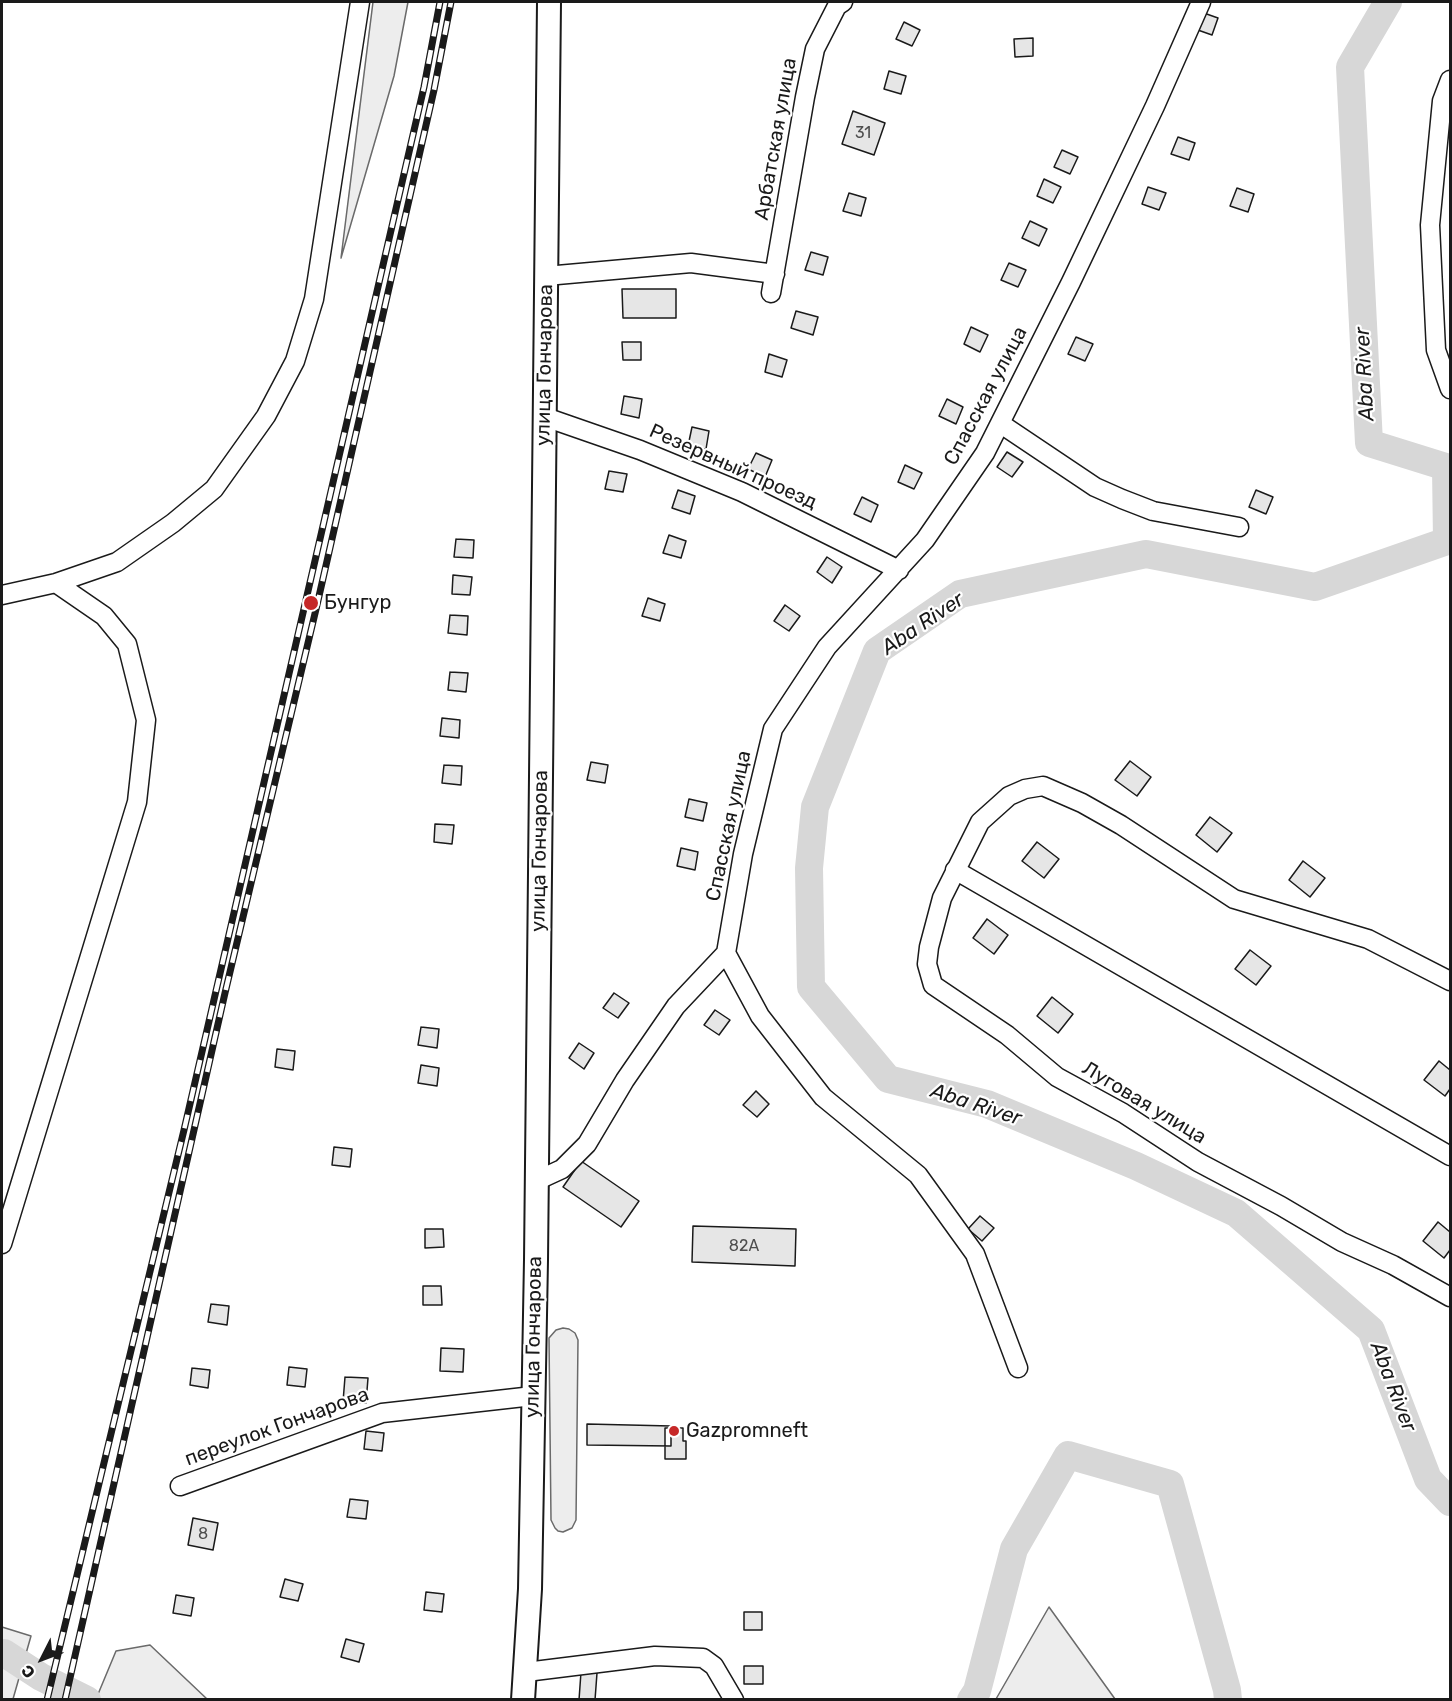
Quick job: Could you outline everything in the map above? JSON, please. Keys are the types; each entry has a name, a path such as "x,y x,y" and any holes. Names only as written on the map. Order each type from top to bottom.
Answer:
{"main road":[{"name":"улица Гончарова","path":"523,1700 530,1589 533,1396 549,2"}],"street":[{"path":"2,595 56,583 117,562 173,523 214,489 266,416 295,361 314,299 360,2"},
{"name":"Арбатская улица","path":"771,293 815,49 837,6 843,2"},
{"name":"Спасская улица","path":"726,953 742,854 772,729 827,647 932,531 986,453 1155,106 1201,2"},
{"path":"1450,80 1442,100 1430,225 1436,350 1450,389"},
{"path":"546,276 691,263 775,274"},
{"name":"Резервный проезд","path":"545,417 640,450 742,492 899,570"},
{"path":"1000,424 1095,487 1122,500 1154,511 1239,527"},
{"path":"2,1244 137,802 146,720 127,644 104,615 56,583"},
{"name":"Луговая улица","path":"1450,981 1368,939 1234,899 1121,825 1082,803 1043,786 1025,789 1009,796 980,822 942,898 929,947 927,964 933,985 1007,1035 1057,1077 1123,1113 1198,1162 1281,1206 1341,1242 1393,1265 1450,1296"},
{"path":"955,870 1450,1156"},
{"path":"536,1181 562,1169 587,1144 625,1080 676,1006 726,953 760,1016 823,1097 918,1175 975,1254 1018,1368"},
{"name":"переулок Гончарова","path":"180,1486 382,1413 533,1396"},
{"path":"526,1672 655,1656 704,1658 714,1666 734,1700"}],"shaded area":[{"path":"373,2 408,2 394,76 341,258"},
{"path":"563,1328 575,1333 578,1340 576,1520 572,1528 563,1532 555,1528 551,1520 549,1338 556,1330"},
{"path":"1049,1607 1115,1699 996,1699"},
{"path":"2,1627 31,1636 13,1699 2,1699"},
{"path":"150,1645 207,1699 96,1699 116,1651"}],"building":[{"path":"1201,12 1218,18 1212,35 1195,29"},
{"path":"904,22 920,30 912,46 896,39"},
{"path":"1033,38 1033,56 1015,57 1014,39"},
{"path":"889,71 906,76 901,94 884,89"},
{"path":"853,111 885,123 874,155 842,144"},
{"path":"1178,137 1195,143 1189,160 1171,154"},
{"path":"1062,150 1078,157 1070,174 1054,167"},
{"path":"1044,179 1061,187 1053,203 1037,196"},
{"path":"1148,187 1166,193 1159,210 1142,204"},
{"path":"1237,188 1254,194 1248,212 1230,206"},
{"path":"849,193 866,198 861,216 843,211"},
{"path":"1030,221 1047,229 1039,246 1022,238"},
{"path":"811,252 828,257 823,275 805,270"},
{"path":"1009,263 1026,270 1018,287 1001,280"},
{"path":"622,289 676,289 676,318 623,318"},
{"path":"796,311 818,317 813,335 791,328"},
{"path":"971,327 988,335 980,352 964,344"},
{"path":"1076,337 1093,344 1085,361 1068,354"},
{"path":"622,342 641,342 641,360 623,360"},
{"path":"769,354 787,360 782,377 765,372"},
{"path":"624,396 642,399 639,418 621,414"},
{"path":"947,399 963,407 956,424 939,416"},
{"path":"692,427 709,431 706,449 688,446"},
{"path":"1007,452 1023,462 1012,477 997,467"},
{"path":"756,453 772,460 765,477 748,469"},
{"path":"905,465 922,473 914,489 898,482"},
{"path":"609,471 627,474 623,492 605,489"},
{"path":"678,490 695,496 690,514 672,508"},
{"path":"1256,490 1273,497 1266,514 1249,507"},
{"path":"862,497 878,505 871,522 854,514"},
{"path":"669,535 686,541 681,558 663,553"},
{"path":"456,539 474,540 473,558 454,557"},
{"path":"827,557 842,567 832,583 817,572"},
{"path":"453,575 472,577 470,595 452,594"},
{"path":"648,598 665,604 660,621 642,616"},
{"path":"785,605 800,616 789,631 774,621"},
{"path":"450,615 468,616 467,635 448,633"},
{"path":"450,672 468,673 466,692 448,690"},
{"path":"442,718 460,720 459,738 440,736"},
{"path":"1130,761 1151,777 1137,796 1115,780"},
{"path":"591,762 608,765 605,783 587,780"},
{"path":"444,765 462,766 461,785 442,783"},
{"path":"689,799 707,803 703,821 685,817"},
{"path":"1210,817 1232,833 1217,852 1196,835"},
{"path":"435,824 454,825 452,844 434,842"},
{"path":"1037,842 1059,859 1044,878 1022,861"},
{"path":"681,848 698,852 695,870 677,866"},
{"path":"1303,861 1325,878 1310,897 1289,880"},
{"path":"987,919 1008,935 994,954 973,938"},
{"path":"1250,950 1271,966 1256,985 1235,969"},
{"path":"614,993 629,1003 618,1018 603,1008"},
{"path":"1052,997 1073,1014 1058,1033 1037,1016"},
{"path":"715,1010 730,1020 719,1035 704,1025"},
{"path":"421,1027 439,1029 437,1048 418,1045"},
{"path":"579,1043 594,1053 584,1069 569,1058"},
{"path":"277,1049 295,1051 293,1070 275,1067"},
{"path":"1439,1061 1450,1070 1450,1089 1445,1096 1424,1080"},
{"path":"421,1065 439,1068 437,1086 418,1083"},
{"path":"756,1091 769,1104 757,1117 743,1105"},
{"path":"334,1147 352,1149 350,1167 332,1165"},
{"path":"581,1161 639,1201 621,1227 563,1187"},
{"path":"980,1216 994,1228 982,1241 968,1229"},
{"path":"1438,1222 1450,1232 1450,1250 1444,1258 1423,1241"},
{"path":"693,1226 796,1229 795,1266 692,1262"},
{"path":"425,1229 443,1229 444,1247 425,1248"},
{"path":"423,1286 441,1286 442,1305 423,1305"},
{"path":"211,1304 229,1306 227,1325 208,1322"},
{"path":"441,1348 464,1349 463,1372 440,1371"},
{"path":"289,1367 307,1369 305,1387 287,1385"},
{"path":"192,1368 210,1370 208,1388 190,1385"},
{"path":"345,1377 368,1378 366,1403 343,1402"},
{"path":"587,1424 671,1426 671,1446 587,1445"},
{"path":"665,1428 683,1428 686,1459 665,1459"},
{"path":"366,1431 384,1433 382,1451 364,1449"},
{"path":"350,1499 368,1501 366,1519 347,1517"},
{"path":"193,1518 218,1523 213,1550 188,1545"},
{"path":"285,1579 303,1584 298,1601 280,1597"},
{"path":"426,1592 444,1594 442,1612 424,1610"},
{"path":"176,1595 194,1598 191,1616 173,1613"},
{"path":"744,1612 762,1612 762,1630 744,1630"},
{"path":"346,1639 364,1644 359,1662 341,1657"},
{"path":"744,1666 763,1666 763,1684 744,1684"},
{"path":"581,1672 597,1673 595,1700 579,1700"}],"waterway":[{"name":"Aba River","path":"1388,2 1350,67 1369,443 1446,467 1447,541 1315,587 1146,554 960,594 877,651 815,807 809,868 811,987 888,1079 987,1104 1136,1166 1236,1213 1371,1330 1428,1479 1450,1502"},
{"name":"Aba River","path":"971,1700 977,1691 1014,1549 1068,1455 1170,1484 1228,1700"},
{"path":"2,1653 41,1677 87,1700"}],"railway":[{"path":"47,1700 184,1130 424,87 440,2"},
{"path":"65,1700 225,993 317,605 434,90 451,2"}],"place":[{"name":"Бунгур","path":"311,603"},
{"name":"Gazpromneft","path":"674,1431"}]}
